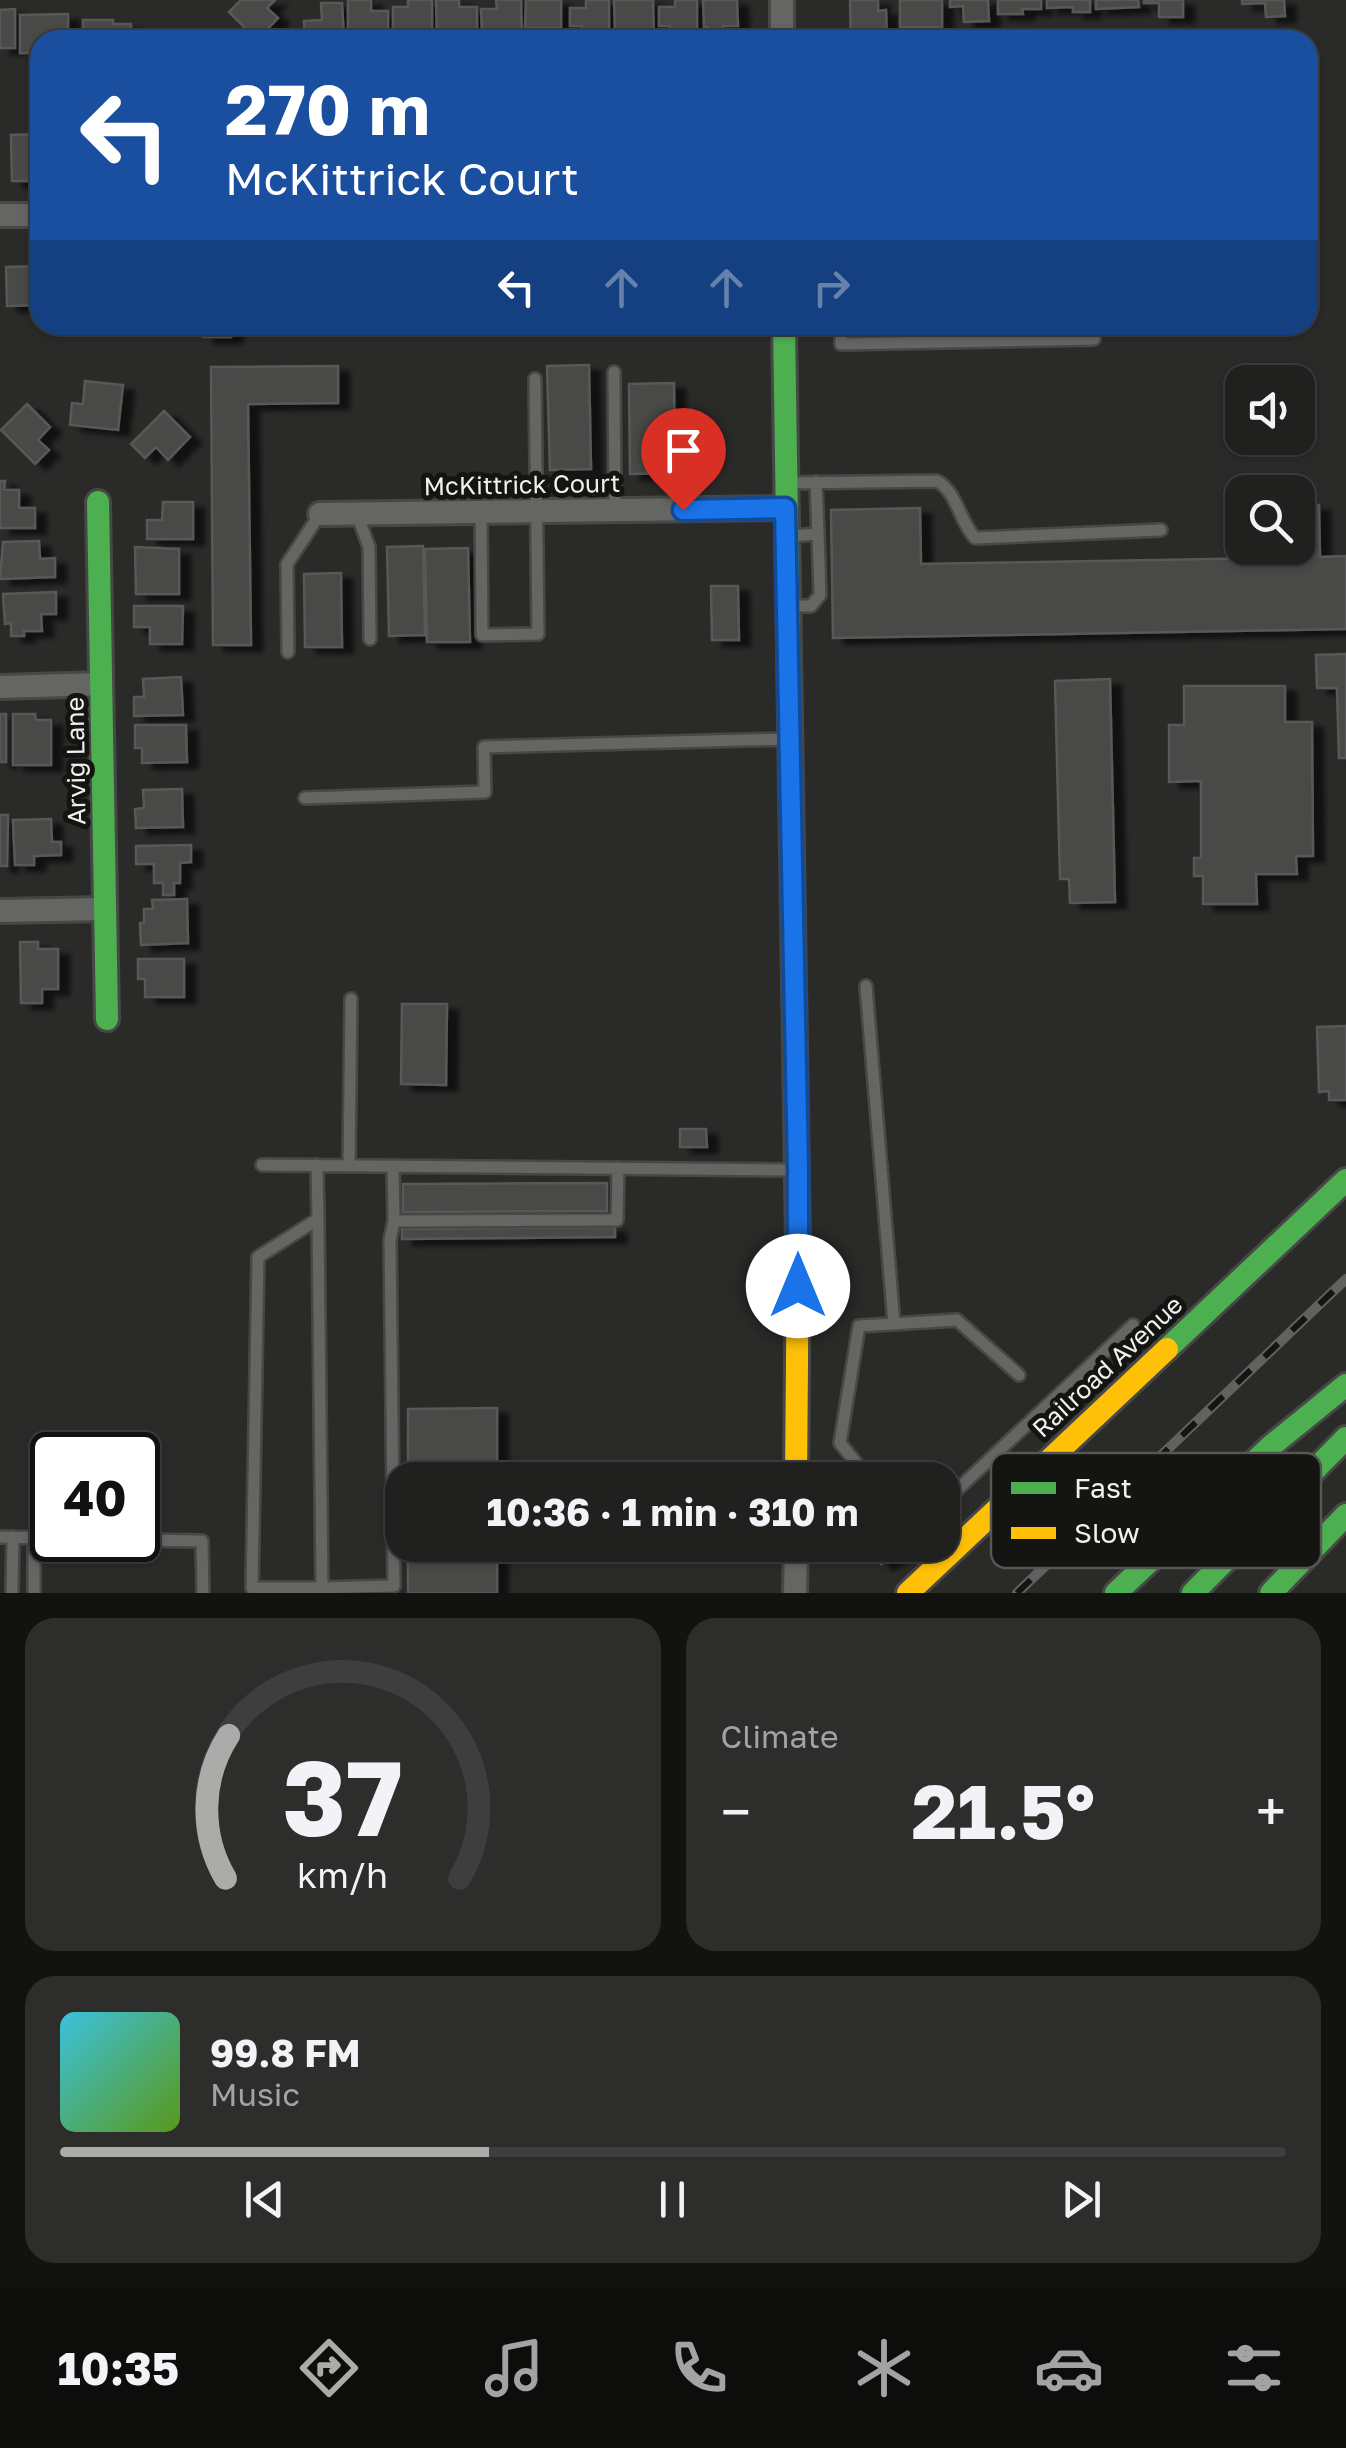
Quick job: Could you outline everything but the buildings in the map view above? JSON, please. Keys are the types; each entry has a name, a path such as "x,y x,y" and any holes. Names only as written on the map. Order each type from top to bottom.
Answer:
{"main road":[{"path":"784,335 798,1170 796,1462"},
{"name":"Arvig Lane","path":"98,502 107,1019"},
{"name":"Railroad Avenue","path":"1042,1453 1346,1180"},
{"path":"1264,1453 1346,1385"},
{"path":"1321,1463 1346,1438"},
{"name":"Railroad Avenue","path":"960,1526 991,1498"},
{"path":"1321,1541 1346,1515"},
{"name":"Railroad Avenue","path":"908,1593 925,1562"},
{"path":"1116,1593 1142,1568"},
{"path":"1193,1593 1218,1568"},
{"path":"1271,1593 1295,1568"}],"street":[{"path":"782,0 782,30"},
{"path":"0,215 30,215"},
{"name":"McKittrick Court","path":"320,514 785,508"},
{"path":"0,687 101,684"},
{"path":"0,911 105,908"},
{"path":"795,1593 796,1562"}],"lane":[{"path":"841,335 841,344 1094,339 1094,335"},
{"path":"614,372 615,510"},
{"path":"481,512 482,635 538,634 535,379"},
{"path":"785,483 936,481 949,488 965,527 974,538 1161,530"},
{"path":"787,607 811,606 818,601 816,482"},
{"path":"288,652 287,564 320,514"},
{"path":"357,514 370,547 370,639"},
{"path":"786,536 818,534"},
{"path":"305,798 484,792 484,748 790,739"},
{"path":"866,986 894,1324"},
{"path":"349,1166 351,998"},
{"path":"262,1165 798,1170"},
{"path":"317,1166 322,1588"},
{"path":"318,1219 258,1257 252,1588 394,1586 390,1240 394,1166"},
{"path":"394,1221 617,1220 618,1168"},
{"path":"856,1462 840,1442 859,1326 957,1320 1018,1375"},
{"path":"996,1453 1133,1325"},
{"path":"960,1487 991,1458"},
{"path":"6,1537 12,1593"},
{"path":"160,1541 202,1542 203,1593"},
{"path":"34,1562 34,1593"}],"railway":[{"path":"1164,1453 1346,1279"},
{"path":"1017,1593 1043,1568"}],"traffic: fast":[{"path":"784,335 798,1244"},
{"path":"98,502 107,1019"},
{"path":"1167,1349 1346,1180"},
{"path":"1264,1453 1346,1385"},
{"path":"1321,1463 1346,1438"},
{"path":"1321,1541 1346,1515"},
{"path":"1116,1593 1142,1568"},
{"path":"1193,1593 1218,1568"},
{"path":"1271,1593 1295,1568"}],"traffic: slow":[{"path":"796,1462 798,1244"},
{"path":"1057,1453 1167,1349"},
{"path":"908,1593 991,1515"}],"route":[{"path":"683,510 785,508 798,1286"}]}
